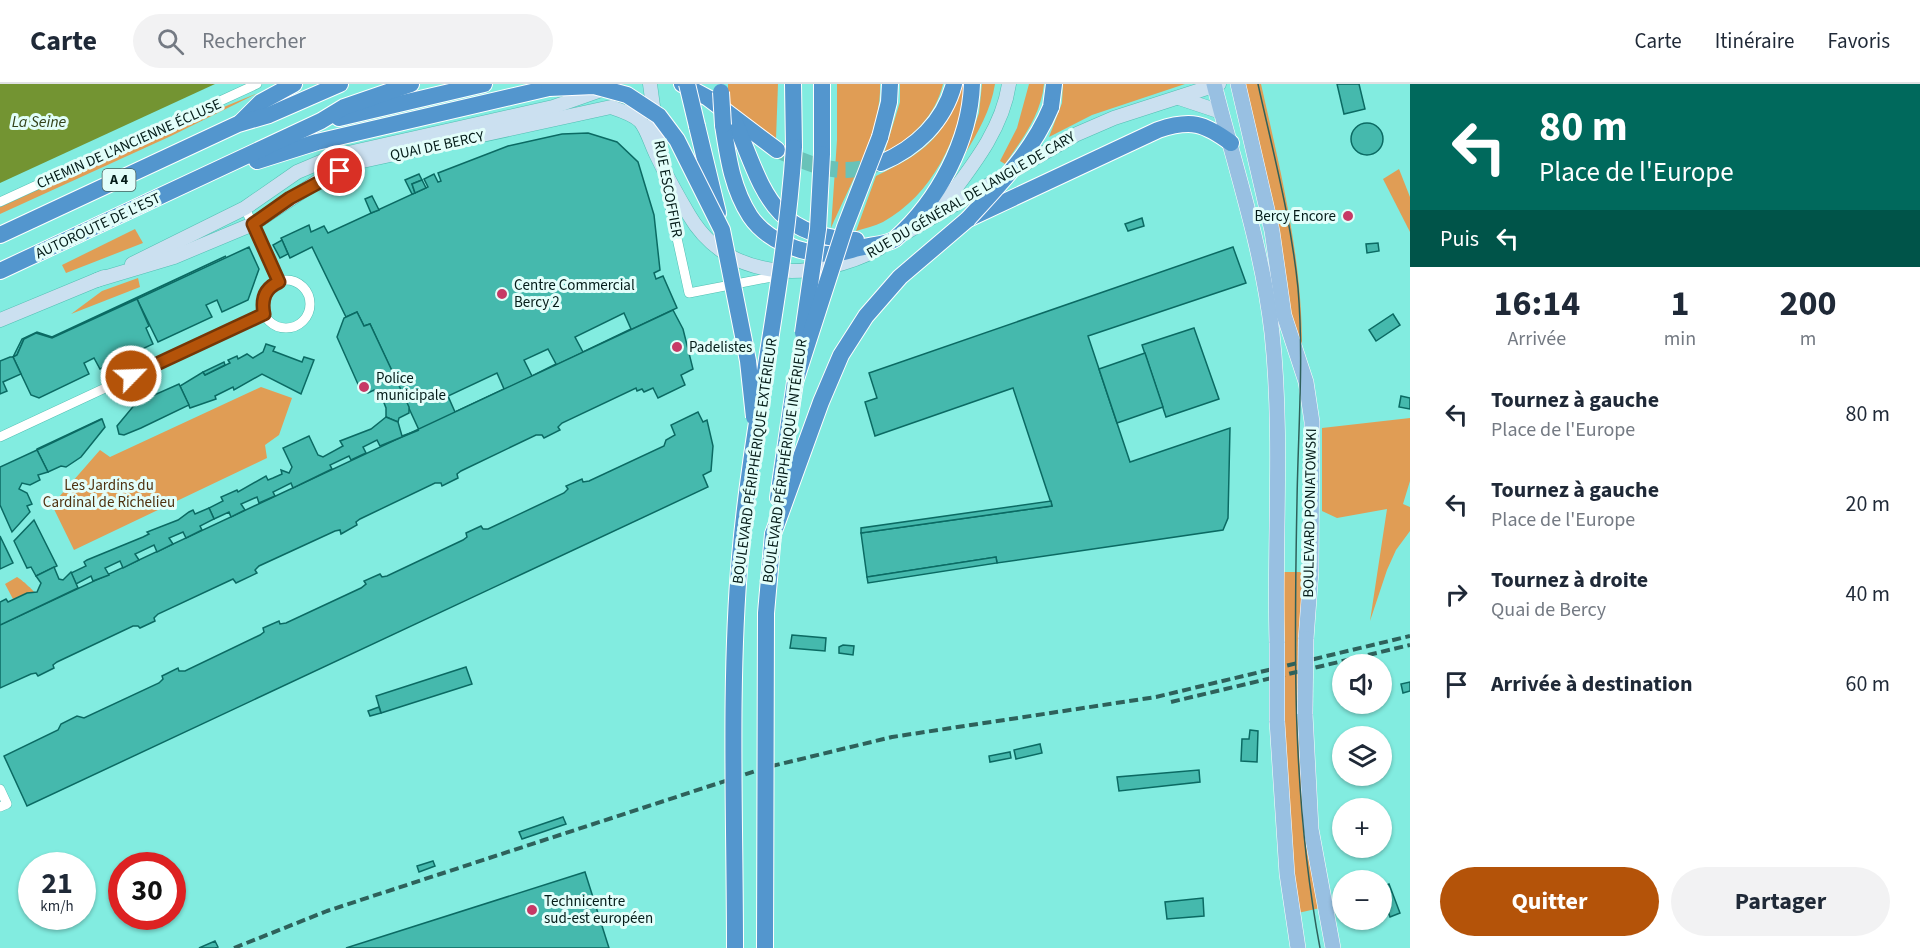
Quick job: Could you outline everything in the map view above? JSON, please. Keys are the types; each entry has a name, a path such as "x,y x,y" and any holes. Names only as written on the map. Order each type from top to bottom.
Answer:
{"highway":[{"path":"238,124 261,102 294,84"},
{"name":"A 4","path":"0,235 238,124 269,115 340,84"},
{"path":"321,122 344,107 411,84"},
{"path":"321,122 484,84"},
{"path":"685,84 708,98 728,121 770,203 782,216 796,225 828,237 893,241"},
{"path":"685,84 722,230 748,361 757,438"},
{"name":"BOULEVARD PÉRIPHÉRIQUE EXTÉRIEUR","path":"735,948 737,598 757,438 784,257 794,147 793,84"},
{"name":"BOULEVARD PÉRIPHÉRIQUE INTÉRIEUR","path":"765,948 766,613 773,534 818,229 822,154 822,84"},
{"path":"795,382 845,227 880,137 889,102 890,84"},
{"path":"881,163 916,143 935,123 954,84"},
{"path":"721,88 728,121 733,179 739,197 751,217 768,234 808,252 830,254 893,241 918,214 941,182 952,161 966,123 972,84"},
{"path":"773,534 821,402 842,355 866,316 900,277 968,219 1011,173 1042,128 1051,107 1054,84"},
{"path":"196,181 317,142 549,88 574,86 611,90 643,104 659,116 677,140 722,230"},
{"path":"728,121 777,150"},
{"name":"A 4","path":"196,181 321,122"},
{"path":"968,219 1132,141 1180,123 1209,128 1231,143"},
{"name":"AUTOROUTE DE L’EST","path":"0,271 196,181"}],"main road":[{"name":"QUAI DE BERCY","path":"0,320 97,280 245,208 297,172 335,156 554,107 606,90 614,84"},
{"name":"RUE ESCOFFIER","path":"650,84 661,165"},
{"path":"935,215 979,156 995,128 1007,97 1009,84"},
{"name":"RUE DU GÉNÉRAL DE LANGLE DE CARY","path":"790,273 855,261 1077,134 1114,118 1216,84"},
{"path":"1216,84 1221,112 1253,224 1272,335 1276,382 1277,721 1281,809 1298,948"},
{"name":"BOULEVARD PONIATOWSKI","path":"1238,84 1272,231 1284,315 1306,382 1312,422 1311,571 1306,639 1305,714 1311,829 1333,948"},
{"path":"1179,98 1221,112"},
{"name":"QUAI DE BERCY","path":"97,280 165,260 253,224 321,179 358,162 474,138 593,109 611,107 640,121 690,218 710,240 730,256 756,267 790,273"}],"street":[{"name":"CHEMIN DE L'ANCIENNE ÉCLUSE","path":"0,202 257,84"},
{"name":"RUE ESCOFFIER","path":"661,165 689,293"},
{"path":"245,208 279,282"},
{"name":"RUE DU GÉNÉRAL DE LANGLE DE CARY","path":"689,293 790,273"},
{"path":"292,281 302,286 310,301 308,315 299,324 286,328 276,326 264,314 264,296 268,289 279,282 292,281"},
{"path":"0,437 264,314"},
{"path":"0,789 3,806"}],"green space":[{"path":"728,84 778,84 776,139 728,103"},
{"path":"837,84 880,84 876,120 870,139 831,228 837,140"},
{"path":"900,84 943,84 934,106 921,125 904,141 884,154 900,102"},
{"path":"962,84 965,84 957,125 941,163 929,181 900,211 883,222 856,231 876,176 920,151 931,141 949,118"},
{"path":"982,84 995,84 993,94 983,120 965,154 979,113"},
{"path":"1029,84 1044,84 1039,106 1030,126 1005,164 1000,161 1017,128"},
{"path":"1063,84 1185,84 1092,115 1049,137 1062,103"},
{"path":"1245,84 1261,84 1283,184 1299,284 1302,353 1289,305 1287,280 1285,280"},
{"path":"258,93 171,136 0,214 0,207 163,132"},
{"path":"1399,169 1410,197 1410,232 1383,179"},
{"path":"135,229 143,243 66,273 62,265"},
{"path":"138,278 140,287 71,314 102,291"},
{"name":"Les Jardins du Cardinal de Richelieu","path":"261,387 292,398 279,435 265,445 267,458 74,550 52,505 100,450 110,457"},
{"path":"1410,418 1410,481 1403,504 1410,507 1410,531 1396,550 1387,570 1370,621 1387,509 1337,518 1322,511 1322,428"},
{"path":"1280,572 1305,572 1320,908 1298,913 1285,801"},
{"path":"17,577 34,592 13,599 5,584"}],"water":[{"name":"La Seine","path":"0,84 215,84 0,183"}],"building":[{"path":"1337,84 1359,84 1365,109 1344,114"},
{"path":"1367,123 1378,128 1383,139 1378,150 1367,155 1356,150 1351,139 1356,128"},
{"name":"Centre Commercial Bercy 2","path":"588,133 617,142 638,162 654,215 660,270 654,273 656,279 663,276 677,308 419,430 370,324 364,326 357,312 346,317 312,247 290,258 281,238 309,225 311,232 324,226 328,233 428,187 424,179 434,174 438,182 441,181 438,173 508,146 562,134","holes":["624,313 631,329 583,352 575,337","548,349 556,364 532,376 524,360","497,373 504,389 455,412 448,396"]},
{"path":"419,174 422,180 412,184 415,193 412,194 405,180"},
{"path":"422,180 426,188 415,193 412,184"},
{"path":"372,196 379,210 371,213 365,199"},
{"path":"1142,218 1144,226 1128,231 1125,224"},
{"path":"282,240 288,254 280,258 273,245"},
{"path":"1378,243 1379,251 1367,253 1366,244"},
{"path":"249,247 259,269 248,300 222,312 217,300 206,305 212,317 158,342 137,299"},
{"path":"1233,247 1246,283 1088,336 1130,462 1230,428 1228,518 1223,530 997,563 996,557 867,577 861,533 1052,506 1013,388 875,436 865,402 877,398 869,373"},
{"path":"226,256 52,338 36,333 24,339 17,355 13,357 22,339 37,332 52,337"},
{"path":"137,299 149,326 146,328 153,344 100,369 94,358 84,363 89,374 39,398 31,395 13,357 17,355 24,339 36,333 52,338"},
{"path":"673,310 683,329 693,369 681,375 685,385 658,398 653,388 644,392 642,389 637,391 636,388 562,423 558,427 560,430 544,438 542,435 536,435 461,471 457,474 458,478 442,486 441,483 435,483 360,519 356,522 357,525 341,534 340,530 335,531 259,566 255,570 257,573 236,583 233,579 158,614 154,618 155,621 140,628 133,626 57,662 53,665 54,668 38,676 36,673 31,674 0,688 0,625"},
{"path":"357,312 364,326 370,324 409,407 409,413 399,418 398,422 386,417 386,408 380,393 376,395 374,390 368,393 361,391 337,337 344,318"},
{"path":"1393,314 1400,325 1376,341 1369,330"},
{"path":"1194,328 1219,399 1166,417 1142,345"},
{"path":"266,344 275,347 273,351 302,362 304,357 314,360 301,394 262,374 234,390 233,387 215,396 216,399 190,408 180,386 203,372 205,375 230,363 228,360 237,356 238,359 247,354 253,358 263,352"},
{"path":"1145,353 1163,407 1117,423 1099,369"},
{"path":"13,357 21,374 3,382 7,391 0,394 0,361"},
{"path":"224,362 225,365 205,375 203,372"},
{"path":"179,384 189,405 141,428 124,435 119,434 117,426 136,403"},
{"path":"1401,396 1410,398 1410,409 1399,407"},
{"path":"698,412 703,422 707,420 713,446 711,471 703,475 708,487 27,806 4,756 58,730 61,724 77,716 84,718 159,683 163,679 162,676 178,668 179,671 185,671 260,635 264,632 263,628 279,621 280,624 286,623 361,588 366,584 364,581 380,574 382,577 387,576 463,540 467,537 466,533 481,526 483,529 488,529 564,493 568,489 566,486 582,479 583,482 589,481 664,446 666,440 675,435 671,425"},
{"path":"386,417 398,422 402,436 419,430 380,446 377,440 363,447 366,453 351,460 349,456 330,465 332,469 293,488 291,483 273,492 275,496 259,503 257,497 241,504 245,510 231,517 229,512 214,519 209,508 223,501 221,497 237,490 238,492 266,476 268,480 282,474 281,470 289,473 292,467 283,448 309,436 318,455 323,457 343,446 340,441 371,429"},
{"path":"102,419 37,450 37,449"},
{"path":"102,419 105,427 81,457 66,467 61,466 48,472 37,450"},
{"path":"37,450 48,472 38,475 40,480 30,485 22,483 19,489 27,493 32,504 27,506 30,512 12,532 0,505 0,467"},
{"path":"1051,501 1052,506 861,533 861,528"},
{"path":"209,508 214,519 200,526 202,530 186,538 183,532 169,538 173,544 157,552 154,545 135,554 139,560 123,568 120,561 105,568 109,575 93,581 91,576 76,584 71,573 86,566 84,562 87,560 143,537 149,534 147,532 178,520 193,510 195,514"},
{"path":"34,520 57,566 36,576 31,567 27,568 14,541"},
{"path":"0,536 13,563 0,569"},
{"path":"996,557 997,563 868,583 867,577"},
{"path":"54,567 59,579 63,580 71,572 78,588 0,625 0,602 6,599 8,602 27,593 37,592 41,583 36,576"},
{"path":"792,635 826,638 825,651 790,648"},
{"path":"854,646 853,655 839,653 839,647"},
{"path":"466,667 472,684 381,713 376,696"},
{"path":"1410,682 1410,691 1403,693 1401,684"},
{"path":"379,707 381,713 370,716 368,711"},
{"path":"1250,730 1258,731 1257,762 1241,761 1242,739 1249,739"},
{"path":"1040,744 1042,753 1016,759 1014,750"},
{"path":"1010,752 1011,758 990,762 989,756"},
{"path":"1199,770 1200,782 1119,791 1117,777"},
{"path":"563,817 566,824 522,839 519,832"},
{"path":"433,861 435,866 419,872 417,866"},
{"name":"Technicentre sud-est européen","path":"585,872 609,948 346,948"},
{"path":"1392,892 1400,913 1392,916"},
{"path":"1203,898 1204,916 1167,919 1165,902"},
{"path":"215,941 218,947 199,948"}],"tunnel":[{"path":"777,150 802,161 839,170 865,168 879,163"}],"tram line":[{"path":"1258,84 1286,211 1295,262 1300,315 1301,368 1295,613 1297,725 1304,837 1320,948"}],"railway":[{"path":"234,948 327,911 768,767 892,737 1156,697 1410,636"},
{"path":"1171,702 1410,645"}],"place":[{"name":"Bercy Encore","path":"1348,216"},
{"name":"Centre Commercial Bercy 2","path":"502,294"},
{"name":"Padelistes","path":"677,347"},
{"name":"Police municipale","path":"364,387"},
{"name":"Technicentre sud-est européen","path":"532,910"}],"route":[{"path":"131,376 264,314 262,305 264,296 268,289 279,282 253,224 321,179 340,171"}]}
